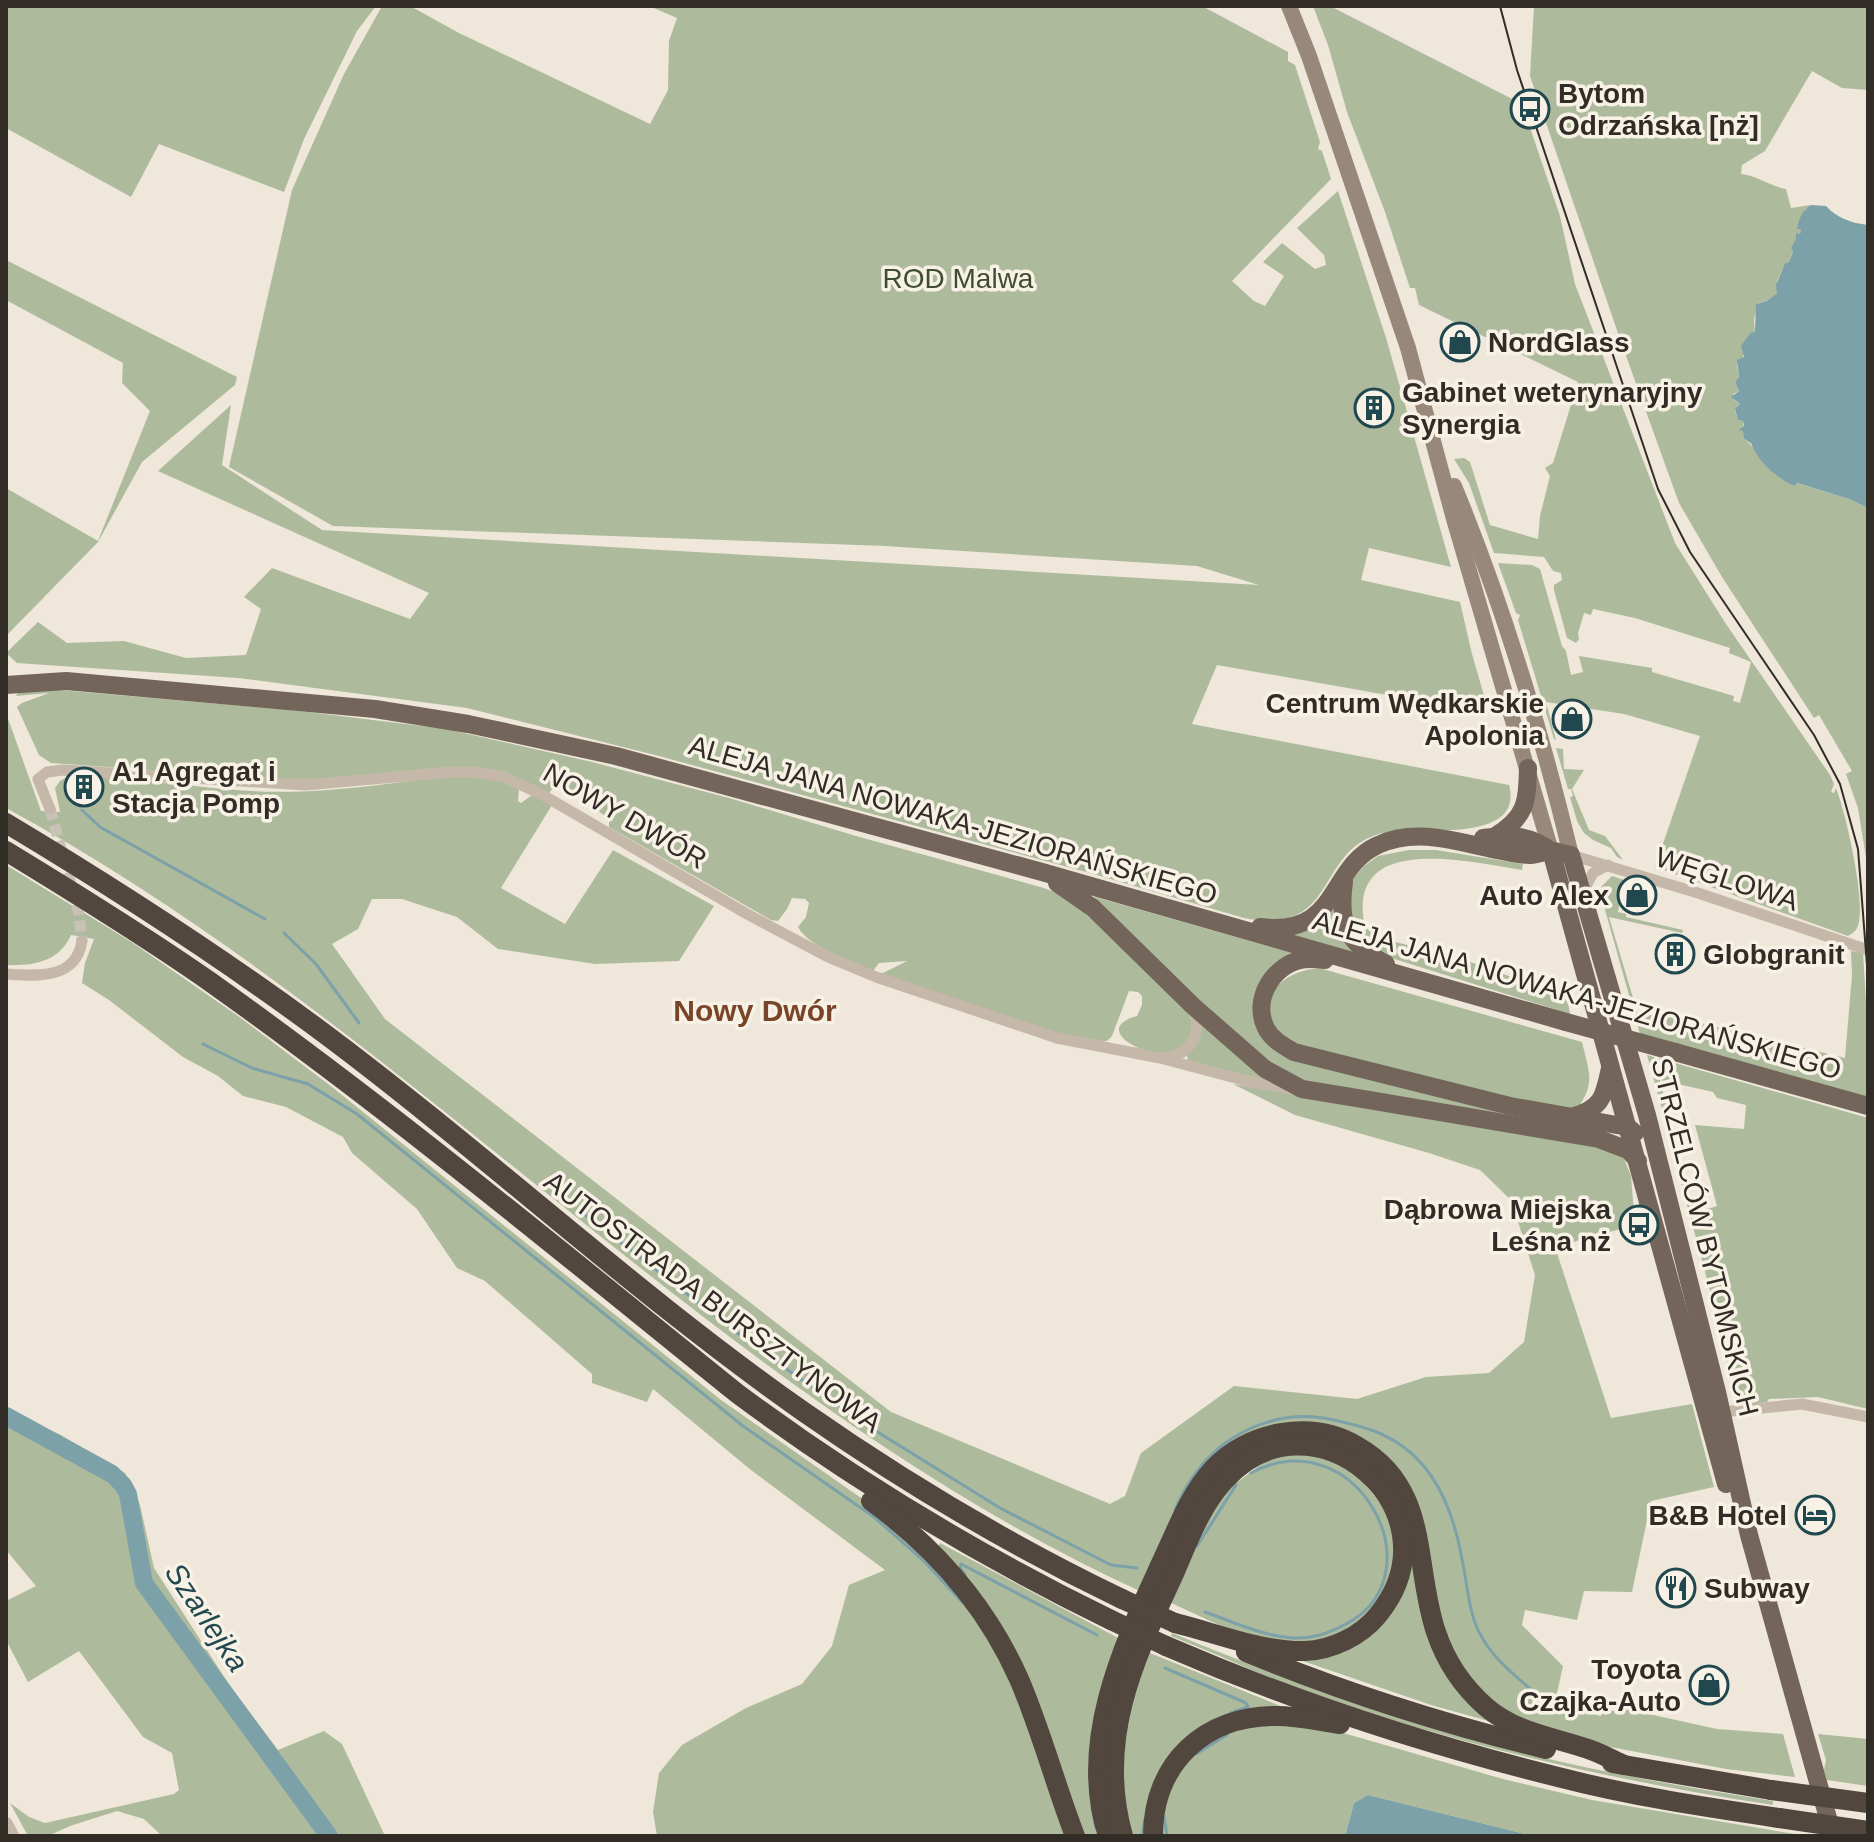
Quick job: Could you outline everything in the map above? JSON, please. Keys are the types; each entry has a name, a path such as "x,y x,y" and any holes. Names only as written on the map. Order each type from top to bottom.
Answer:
{"highway":[{"name":"AUTOSTRADA BURSZTYNOWA","path":"6,823 126,895 326,1035 695,1330 804,1413 971,1518 1122,1599 1306,1677 1398,1709 1502,1739 1624,1765 1868,1803"},
{"name":"AUTOSTRADA BURSZTYNOWA","path":"6,851 120,921 291,1041 392,1117 795,1437 959,1541 1166,1646 1268,1688 1414,1738 1560,1778 1645,1796 1868,1831"},
{"path":"1108,1836 1098,1791 1099,1742 1108,1698 1130,1635 1182,1519 1213,1469 1232,1453 1258,1439 1279,1433 1311,1431 1341,1438 1378,1461 1398,1484 1412,1514 1436,1631 1452,1669 1483,1705 1505,1721 1528,1731 1591,1750 1624,1765"},
{"path":"795,1437 814,1460 888,1513 932,1551 979,1605 1020,1681 1075,1836"},
{"path":"1123,1836 1113,1780 1114,1744 1122,1703 1148,1632 1212,1495 1241,1465 1264,1452 1308,1446 1334,1452 1365,1468 1392,1501 1403,1540 1401,1570 1388,1603 1375,1619 1352,1637 1333,1646 1307,1651 1279,1650 1175,1623"},
{"path":"1153,1836 1156,1802 1170,1770 1192,1744 1223,1725 1279,1716 1414,1738"}],"main road":[{"name":"STRZELCÓW BYTOMSKICH","path":"1289,6 1384,275 1431,428 1454,519 1611,1061 1822,1836"},
{"name":"STRZELCÓW BYTOMSKICH","path":"1296,6 1301,35"},
{"name":"STRZELCÓW BYTOMSKICH","path":"1431,428 1478,545 1561,811 1582,896 1660,1163 1753,1550 1833,1836"},
{"name":"ALEJA JANA NOWAKA-JEZIORAŃSKIEGO","path":"6,685 66,681 375,709 468,724 616,756 1042,872 1859,1104"},
{"path":"1494,837 1523,812 1528,768"},
{"path":"1214,921 1275,929 1291,927 1309,919 1328,903 1357,858 1381,843 1402,838 1461,840 1527,837 1537,840 1551,851"},
{"path":"1461,840 1531,855 1551,851 1571,855"},
{"path":"1531,855 1563,896"},
{"path":"1042,872 1093,908 1193,1006 1265,1069 1292,1084 1312,1092 1599,1139 1628,1150 1638,1161"},
{"path":"1344,878 1341,916 1348,933 1376,958 1410,976"},
{"path":"1355,961 1303,959 1275,973 1267,985 1262,1014 1266,1028 1277,1041 1294,1052 1323,1061 1510,1106 1628,1127 1660,1163"},
{"path":"1571,1117 1591,1110 1601,1099 1611,1061"},
{"path":"1599,1139 1628,1127 1638,1115 1642,1097"}],"street":[{"name":"NOWY DWÓR","path":"50,809 38,779 47,772 63,770 306,785 450,772 504,777 541,794 703,890 850,966 937,999 1057,1038 1160,1058 1247,1081 1312,1092"},
{"name":"WĘGLOWA","path":"1571,855 1868,950"},
{"path":"1582,896 1588,878 1608,865"},
{"path":"6,974 36,975 63,971 78,956 82,941"},
{"path":"1160,1058 1174,1057 1191,1044 1197,1033 1198,1021 1193,1006"},
{"path":"1722,1412 1802,1404 1868,1417"},
{"path":"6,1824 12,1836"}],"green space":[{"path":"6,6 376,6 357,31 304,139 284,192 159,144 131,197 6,128"},
{"name":"ROD Malwa","path":"382,6 410,6 459,33 650,124 668,90 669,41 677,18 649,6 1202,6 1288,52 1288,61 1295,65 1320,142 1318,149 1322,151 1331,179 1232,281 1254,301 1265,306 1284,276 1263,262 1282,243 1315,269 1326,265 1324,255 1297,228 1338,191 1387,341 1451,567 1369,548 1361,580 1460,602 1489,713 1217,665 1192,724 1509,785 1509,804 1500,817 1484,825 1464,829 1379,834 1358,844 1311,904 1296,915 1274,920 1244,918 659,756 467,708 238,678 17,663 6,653 38,622 67,643 124,641 186,658 246,655 261,609 244,597 272,568 410,619 429,593 158,471 231,405 222,465 322,530 1259,585 1197,566 885,546 333,526 229,467 292,190 344,74"},
{"path":"1313,6 1330,6 1522,104 1560,216 1575,284 1675,543 1726,624 1830,775 1834,784 1831,792 1834,793 1836,788 1850,836 1860,900 1857,928 1848,936 1655,867 1700,736 1624,714 1546,702 1554,739 1518,620 1520,615 1516,613 1498,563 1532,565 1540,569 1571,675 1583,672 1579,656 1652,668 1652,672 1734,696 1733,701 1740,703 1751,662 1729,653 1730,648 1635,618 1593,609 1591,615 1584,613 1576,643 1567,638 1554,590 1554,585 1562,580 1561,573 1553,571 1544,557 1494,553 1469,483 1454,459 1464,458 1470,462 1490,525 1538,539 1550,476 1545,468 1553,463 1578,382 1419,305 1415,288 1410,288 1347,112"},
{"path":"1534,6 1868,6 1868,90 1842,88 1812,71 1765,151 1742,165 1741,174 1786,189 1791,208 1811,205 1805,210 1789,262 1785,263 1777,281 1777,293 1767,301 1758,303 1755,333 1750,333 1742,346 1743,356 1737,365 1739,377 1735,382 1739,391 1733,394 1734,400 1740,404 1735,410 1738,420 1743,421 1744,439 1772,471 1794,486 1796,483 1868,508 1868,870 1858,808 1846,774 1852,771 1819,715 1814,718 1722,577 1679,503 1530,76"},
{"path":"6,260 237,377 235,385 142,462 98,542 6,636 6,488 98,541 150,411 122,383 123,363 6,300"},
{"path":"59,690 292,710 446,729 592,762 729,798 1044,888 1073,902 1188,1007 1194,1032 1179,1050 1166,1053 1140,1049 1129,1043 1121,1036 1119,1029 1124,1022 1137,1016 1142,1005 1142,996 1138,992 1129,991 1112,1036 1107,1041 1100,1041 1058,1033 881,974 907,961 879,963 873,971 832,953 803,934 798,927 806,917 809,903 805,899 792,898 778,921 771,920 609,827 609,819 577,795 554,787 549,793 506,773 306,781 51,763 39,755 17,707 49,693 16,696 19,691"},
{"path":"6,713 41,811 60,812 55,788 72,774 269,792 337,789 446,777 486,778 519,789 518,801 521,803 532,795 552,805 501,888 565,924 613,850 714,906 679,961 595,964 498,949 457,917 402,899 372,899 358,929 332,944 385,1019 891,1412 1110,1504 1125,1496 1141,1453 1234,1386 1357,1399 1426,1377 1489,1373 1524,1342 1535,1275 1511,1200 1480,1170 1295,1115 1233,1084 1596,1145 1623,1156 1631,1176 1635,1225 1555,1247 1611,1418 1692,1404 1714,1487 1651,1501 1632,1592 1584,1591 1577,1620 1525,1610 1522,1625 1563,1666 1554,1706 1601,1716 1603,1709 1619,1712 1621,1708 1717,1729 1783,1734 1795,1777 1726,1769 1600,1745 1506,1713 1480,1693 1443,1634 1414,1501 1267,1430 1142,1592 988,1512 843,1419 704,1317 295,996 154,897 6,808"},
{"path":"1556,748 1563,749 1564,769 1584,770 1572,789 1589,830 1605,836 1623,860 1611,848 1584,833 1577,821 1570,797 1573,796 1571,789 1568,789"},
{"path":"1409,850 1436,850 1523,864 1522,870 1443,859 1391,865 1373,876 1364,897 1365,927 1384,939 1465,960 1567,997 1570,1014 1372,952 1353,935 1347,897 1352,880 1378,856"},
{"path":"6,865 133,943 238,1016 332,1087 721,1400 864,1500 930,1556 1004,1661 1068,1836 657,1836 653,1812 659,1773 682,1745 746,1708 802,1684 832,1646 849,1585 885,1570 751,1470 653,1389 647,1402 592,1383 592,1374 485,1281 457,1268 417,1209 352,1153 343,1137 286,1107 243,1096 218,1076 183,1057 82,983 94,939 71,935 53,957 26,965 6,965"},
{"path":"1612,876 1655,890 1628,885 1627,889 1622,888 1618,912 1626,914 1626,917 1683,930 1682,933 1609,917 1639,1018 1659,1013 1845,1058 1851,951 1863,953 1868,1098 1640,1034 1600,892"},
{"path":"1095,897 1296,954 1273,968 1267,1036 1502,1109 1500,1117 1311,1084 1255,1054 1093,900"},
{"path":"1336,901 1361,958 1279,935"},
{"path":"1319,968 1582,1042 1589,1077 1587,1092 1577,1109 1561,1111 1304,1049 1287,1039 1276,1027 1270,1014 1270,1001 1285,980 1300,972"},
{"path":"1201,1024 1269,1081 1188,1061 1187,1055 1199,1041"},
{"path":"1647,1055 1868,1118 1868,1409 1818,1397 1769,1399 1767,1402 1741,1406 1736,1402 1725,1335 1663,1115 1668,1114 1695,1213 1717,1206 1695,1125 1744,1129 1746,1105 1717,1098 1713,1092 1660,1080 1667,1108 1662,1109"},
{"path":"6,1412 59,1434 125,1473 140,1505 154,1568 230,1686 278,1750 324,1731 342,1744 385,1836 162,1836 144,1819 117,1811 48,1836 28,1836 10,1803 29,1817 45,1823 174,1794 179,1790 172,1753 143,1737 79,1651 28,1682 6,1640 6,1601 36,1586 6,1550"},
{"path":"1291,1437 1323,1440 1354,1450 1389,1483 1409,1526 1427,1621 1438,1652 1459,1685 1499,1724 1431,1705 1294,1658 1331,1651 1352,1643 1382,1619 1400,1588 1406,1555 1403,1521 1389,1490 1367,1464 1336,1447 1298,1442 1276,1445 1247,1456 1230,1468 1203,1501 1157,1598 1152,1595 1188,1518 1217,1475 1261,1446"},
{"path":"1313,1453 1351,1467 1392,1518 1395,1571 1372,1614 1338,1637 1287,1645 1223,1627 1167,1601 1220,1495 1271,1457"},
{"path":"940,1543 1122,1640 1102,1836 1080,1836 1040,1723 937,1549"},
{"path":"1172,1633 1322,1691 1475,1740 1586,1767 1773,1801 1773,1805 1598,1773 1426,1730 1294,1687 1171,1636"},
{"path":"1145,1651 1293,1711 1193,1736 1149,1836 1130,1836 1119,1747"},
{"path":"1255,1723 1326,1728 1503,1779 1592,1800 1807,1836 1533,1836 1368,1795 1354,1803 1345,1836 1160,1836 1161,1805 1182,1763 1213,1737"},
{"path":"1818,1734 1868,1739 1868,1786 1827,1780 1824,1770 1826,1760"}],"water":[{"path":"1811,205 1826,206 1845,219 1868,225 1868,508 1797,483 1794,486 1780,478 1762,462 1751,443 1744,439 1743,431 1739,430 1744,426 1743,421 1738,420 1735,409 1740,404 1731,397 1739,391 1735,382 1739,377 1737,360 1744,357 1741,346 1750,333 1755,332 1756,304 1767,301 1777,293 1776,285 1793,252 1791,248 1796,233 1800,234 1801,229 1797,229 1800,218"},
{"path":"1368,1795 1533,1836 1345,1836 1354,1803"}],"waterway":[{"path":"82,810 100,827 265,919"},
{"path":"284,933 316,964 359,1023"},
{"path":"203,1044 252,1068 308,1084 357,1114 743,1426 874,1517 923,1560 962,1602"},
{"path":"579,1210 762,1352 868,1426 1000,1508 1111,1565 1137,1568"},
{"name":"Szarlejka","path":"6,1416 112,1474 123,1485 128,1494 144,1583 329,1836"},
{"path":"1175,1510 1203,1463 1229,1440 1261,1424 1290,1417 1311,1417 1331,1419 1384,1435 1403,1447 1432,1477 1451,1515 1478,1630 1495,1656 1534,1692"},
{"path":"1205,1612 1271,1634 1293,1638 1314,1636 1346,1624 1373,1601 1386,1571 1385,1539 1373,1509 1352,1483 1323,1466 1289,1461 1251,1473"},
{"path":"1197,1546 1236,1485"},
{"path":"965,1574 960,1568 961,1564 1097,1635"},
{"path":"1165,1668 1246,1703 1248,1707 1230,1713"},
{"path":"1196,1754 1227,1735"},
{"path":"1092,1808 1096,1828"},
{"path":"1164,1817 1167,1836"},
{"path":"1142,1836 1145,1819"}],"tunnel":[{"path":"50,809 78,909 82,941"}],"tram line":[{"path":"1500,6 1517,70 1658,489 1690,552 1814,735 1840,784 1858,849 1868,978"}],"place":[{"name":"Bytom Odrzańska [nż]","path":"1530,109"},
{"name":"NordGlass","path":"1460,342"},
{"name":"Gabinet weterynaryjny Synergia","path":"1374,408"},
{"name":"Centrum Wędkarskie Apolonia","path":"1572,719"},
{"name":"A1 Agregat i Stacja Pomp","path":"84,787"},
{"name":"Auto Alex","path":"1637,895"},
{"name":"Globgranit","path":"1675,954"},
{"name":"Dąbrowa Miejska Leśna nż","path":"1639,1225"},
{"name":"B&B Hotel","path":"1815,1515"},
{"name":"Subway","path":"1676,1588"},
{"name":"Toyota Czajka-Auto","path":"1709,1685"}],"district":[{"name":"Nowy Dwór","path":"755,1010"}]}
